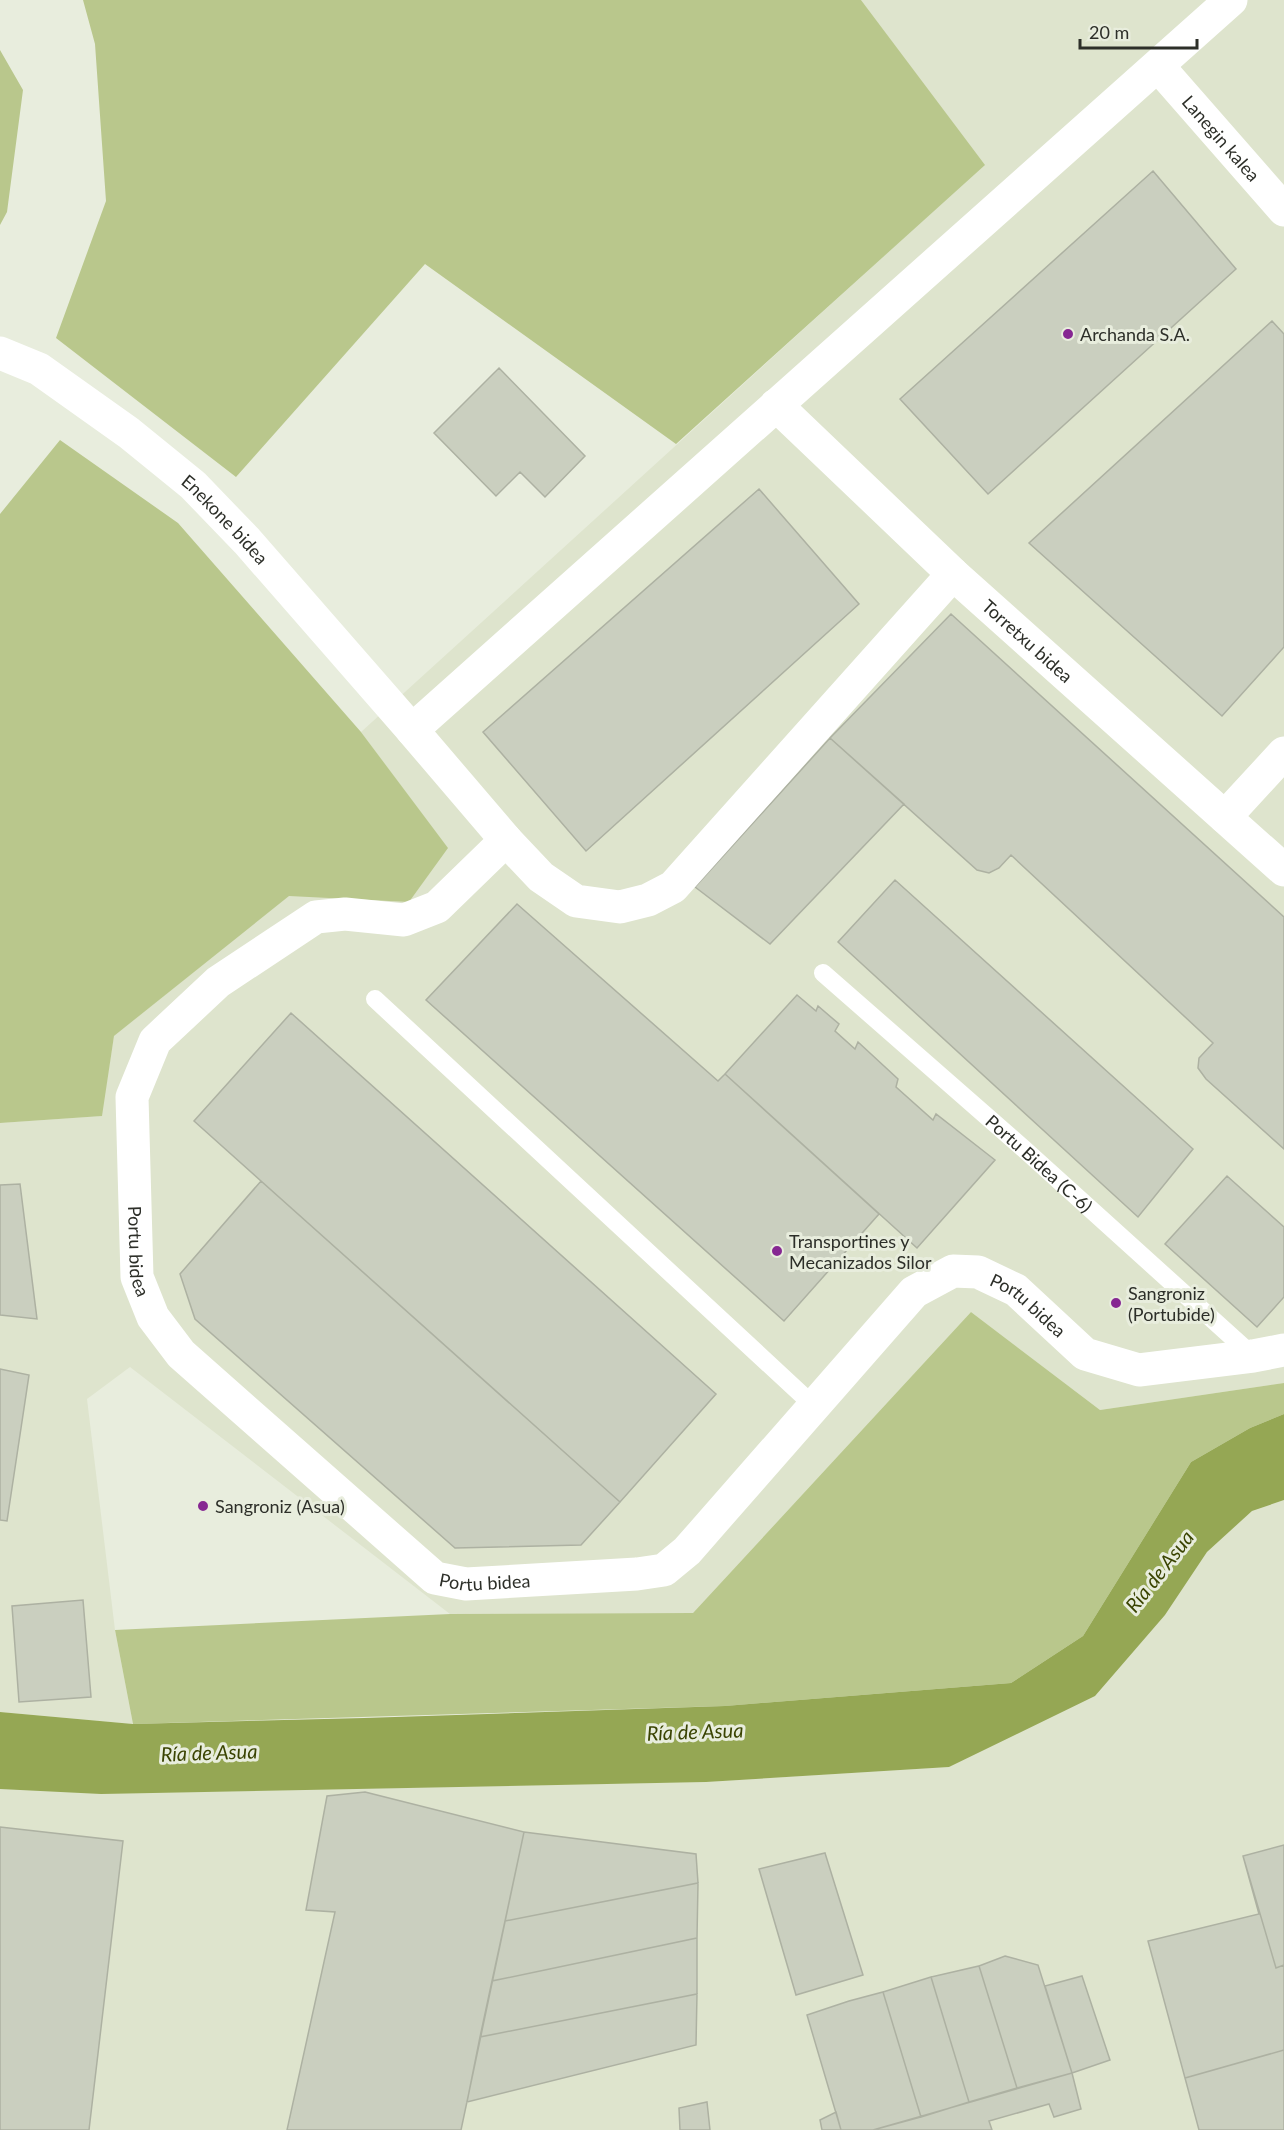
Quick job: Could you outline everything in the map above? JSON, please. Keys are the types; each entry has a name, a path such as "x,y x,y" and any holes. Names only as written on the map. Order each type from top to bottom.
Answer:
{"street":[{"path":"412,730 1231,0"},
{"name":"Lanegin kalea","path":"1158,66 1284,210"},
{"name":"Enekone bidea","path":"0,353 39,369 129,433 193,485 247,541 506,840 541,877 576,901 620,907 648,900 673,887 953,574"},
{"name":"Torretxu bidea","path":"776,405 953,574 1284,870"},
{"path":"1225,817 1284,753"},
{"name":"Portu bidea","path":"506,840 436,907 404,920 345,914 316,917 218,982 155,1041 132,1097 137,1277 153,1317 181,1354 435,1578 466,1584 637,1574 664,1570 687,1551 914,1292 953,1271 978,1272 1016,1290 1084,1354 1139,1370 1269,1353"}],"lane":[{"name":"Portu Bidea (C-6)","path":"824,973 1024,1149 1269,1353"},
{"path":"375,999 814,1406"}],"shaded area":[{"path":"83,0 861,0 985,165 676,444 425,264 236,477 56,338 106,201 95,44"},
{"path":"861,0 1284,0 1284,1383 1100,1410 971,1312 693,1613 450,1614 130,1367 87,1399 115,1630 133,1724 0,1712 0,1123 101,1116 114,1036 289,895 409,902 447,848 361,732 984,165"},
{"path":"0,50 23,90 7,212 0,225"},
{"path":"60,440 178,523 361,732 448,848 409,902 289,896 114,1036 102,1116 0,1123 0,514"},
{"path":"971,1312 1100,1410 1284,1383 1284,1414 1250,1428 1191,1462 1083,1636 1011,1683 725,1706 133,1724 115,1630 450,1614 693,1613"},
{"path":"1284,1500 1284,2130 0,2130 0,1789 134,1793 706,1782 949,1767 1165,1615 1207,1552 1252,1511"}],"water":[{"name":"Ría de Asua","path":"1284,1414 1284,1500 1252,1511 1207,1552 1165,1615 1095,1696 949,1767 706,1782 101,1794 0,1789 0,1712 133,1724 364,1718 725,1706 1011,1683 1083,1636 1191,1462 1250,1428"}],"building":[{"name":"Archanda S.A.","path":"1153,171 1236,269 988,494 900,399"},
{"path":"1272,321 1284,334 1284,647 1222,716 1029,543"},
{"path":"499,368 585,456 545,497 520,472 496,496 434,433"},
{"path":"759,489 859,604 586,851 483,732"},
{"path":"951,614 1284,917 1284,1149 1206,1079 1198,1068 1199,1058 1213,1043 1011,855 999,868 989,873 977,870 830,738"},
{"path":"830,738 904,804 770,944 695,887"},
{"path":"895,880 1193,1149 1138,1217 838,942"},
{"path":"517,904 718,1081 725,1074 879,1214 784,1321 426,1000"},
{"path":"797,995 816,1011 818,1006 839,1024 835,1031 855,1049 858,1042 898,1079 896,1087 933,1120 936,1114 995,1160 917,1248 725,1074"},
{"path":"291,1013 716,1394 620,1502 194,1121"},
{"path":"1227,1176 1284,1227 1284,1297 1257,1327 1165,1244"},
{"path":"261,1181 620,1502 581,1545 455,1548 195,1319 180,1274"},
{"path":"20,1184 37,1319 0,1315 0,1185"},
{"path":"0,1369 29,1375 7,1521 0,1520"},
{"path":"83,1600 91,1697 19,1702 12,1606"},
{"path":"365,1792 524,1832 461,2130 287,2130 335,1912 306,1910 327,1796"},
{"path":"0,1827 123,1841 89,2130 0,2130"},
{"path":"524,1832 696,1854 698,1883 505,1921"},
{"path":"1284,1845 1284,2050 1185,2078 1148,1941 1259,1914 1243,1856"},
{"path":"1284,1845 1284,1965 1276,1968 1243,1856"},
{"path":"825,1853 863,1975 796,1995 759,1869"},
{"path":"698,1883 697,1938 492,1981 505,1921"},
{"path":"697,1938 697,1994 480,2037 492,1981"},
{"path":"1005,1956 1038,1965 1072,2073 1017,2088 979,1966"},
{"path":"979,1966 1017,2088 969,2102 931,1977"},
{"path":"1082,1976 1110,2060 1072,2073 1045,1986"},
{"path":"931,1977 969,2102 921,2117 883,1992"},
{"path":"883,1992 921,2117 873,2130 841,2130 807,2015"},
{"path":"697,1994 696,2045 467,2102 480,2037"},
{"path":"1284,2050 1284,2130 1199,2130 1185,2078"},
{"path":"1072,2073 1081,2109 1054,2117 1049,2104 989,2121 992,2130 873,2130"},
{"path":"707,2102 710,2130 680,2130 679,2108"},
{"path":"836,2112 841,2130 822,2130 820,2120"}],"place":[{"name":"Archanda S.A.","path":"1068,334"},
{"name":"Transportines y Mecanizados Silor","path":"777,1251"},
{"name":"Sangroniz (Portubide)","path":"1116,1303"},
{"name":"Sangroniz (Asua)","path":"203,1506"}]}
